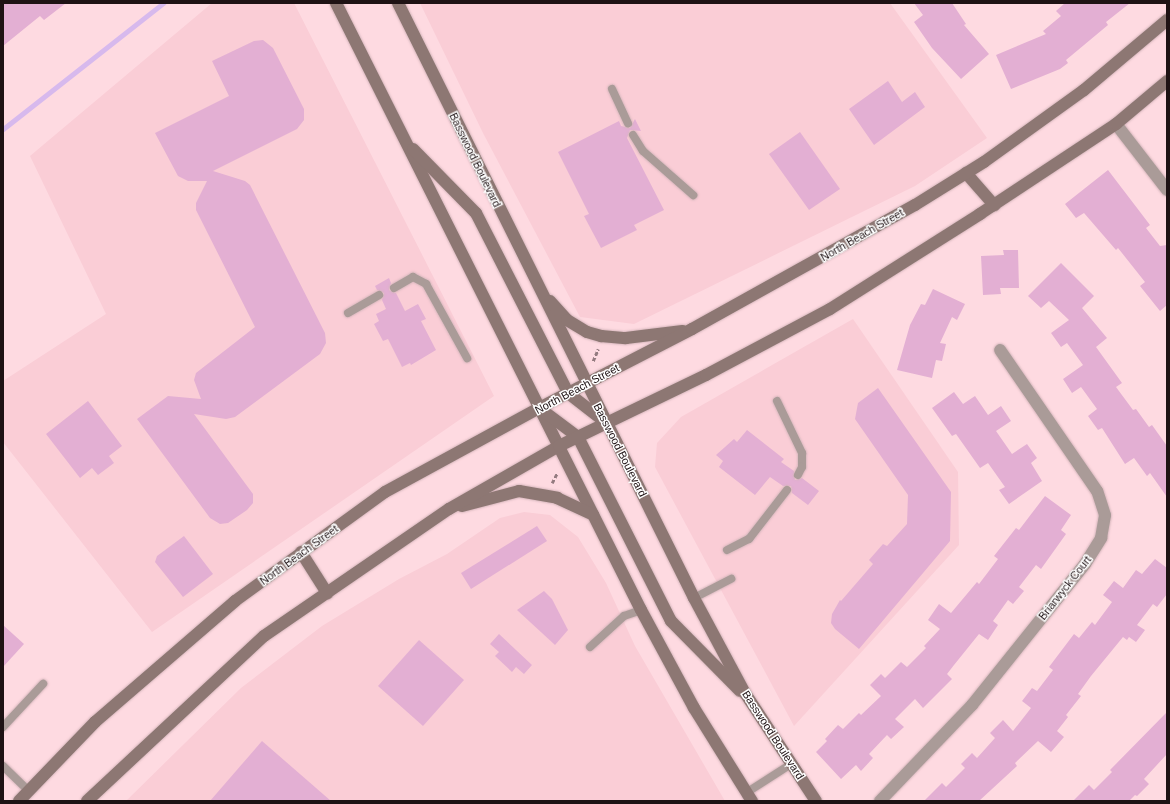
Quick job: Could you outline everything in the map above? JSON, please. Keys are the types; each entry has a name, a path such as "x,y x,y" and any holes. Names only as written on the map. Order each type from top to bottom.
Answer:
{"main road":[{"path":"336,3 641,610 694,708 749,797"},
{"name":"Basswood Boulevard","path":"398,3 694,598 752,704 790,764 816,801"},
{"name":"North Beach Street","path":"18,801 95,722 236,600 386,492 872,231 966,173 1084,90 1167,20"},
{"path":"87,801 264,636 449,509 559,446 706,374 830,309 994,205 1116,124 1167,81"},
{"path":"405,142 476,213 568,394 607,423"},
{"path":"966,173 994,205"},
{"path":"540,289 567,320 587,332 601,336 626,338 692,329"},
{"path":"540,408 578,437 671,621 752,704"},
{"path":"449,509 519,491 557,498 593,515"},
{"path":"301,552 328,593"}],"street":[{"path":"1116,124 1167,190"},
{"name":"Briarwyck Court","path":"880,801 972,705 1085,564 1101,538 1105,515 1097,491 1000,350"}],"lane":[{"path":"612,89 628,123"},
{"path":"633,135 644,152 693,195"},
{"path":"394,288 413,277 426,284 467,358"},
{"path":"348,312 379,295"},
{"path":"777,401 802,454 802,467 798,475"},
{"path":"727,550 749,539 787,490"},
{"path":"694,598 731,579"},
{"path":"590,647 624,616 641,610"},
{"path":"3,727 43,684"},
{"path":"749,797 790,764"},
{"path":"3,766 29,791"}],"path":[{"path":"593,361 600,344"}],"shaded area":[{"path":"212,3 294,3 494,396 152,632 3,442 3,381 106,314 30,156"},
{"path":"420,3 890,3 987,138 915,186 634,324 580,317 483,133"},
{"path":"853,319 958,472 959,545 794,726 655,467 657,443 681,417"},
{"path":"524,512 550,515 578,537 606,583 635,646 725,801 126,801 241,688 322,626 399,579 447,554 500,518"}],"building":[{"path":"3,3 66,3 44,20 40,16 3,46"},
{"path":"914,3 952,3 966,24 964,25 989,54 961,79 932,48 914,22 923,15"},
{"path":"1065,3 1130,3 1106,22 1108,25 1066,60 1068,63 1060,69 1011,89 996,55 1046,34 1043,31 1061,16 1056,11"},
{"path":"263,40 273,48 304,109 304,120 297,129 213,171 245,181 250,185 325,333 326,343 320,354 235,417 226,419 194,414 253,494 253,503 247,510 228,523 220,524 210,518 137,419 168,396 201,399 194,380 196,373 255,327 196,210 196,203 207,181 188,181 178,176 155,133 229,96 212,61 254,41"},
{"path":"888,81 902,102 915,92 925,107 874,145 849,109"},
{"path":"635,119 641,131 630,130 627,138 664,210 634,225 637,230 601,248 584,216 589,214 558,152 619,121 621,126 630,128"},
{"path":"800,132 840,189 809,210 769,154"},
{"path":"1108,170 1150,225 1146,228 1160,246 1167,245 1167,305 1160,311 1140,286 1145,282 1118,248 1116,250 1084,213 1076,218 1065,204"},
{"path":"1003,250 1018,250 1019,288 1000,288 1001,294 983,295 981,256 1004,255"},
{"path":"1061,263 1094,296 1082,308 1107,338 1096,347 1122,383 1116,387 1133,410 1136,409 1149,427 1152,425 1167,446 1167,497 1150,473 1147,476 1134,458 1125,464 1102,428 1098,430 1088,416 1097,409 1081,387 1072,393 1063,379 1083,365 1067,343 1061,347 1051,333 1069,320 1049,301 1041,308 1028,296"},
{"path":"389,278 391,283 389,290 396,293 405,311 418,304 426,319 421,321 436,350 411,365 410,363 402,367 388,339 383,341 374,324 379,321 376,314 386,309 382,300 384,293 377,290 375,286"},
{"path":"933,289 965,304 957,320 952,317 940,343 946,344 942,361 936,360 932,378 897,370 910,325 921,304 925,305"},
{"path":"878,388 951,492 950,541 859,649 835,629 831,623 832,614 840,600 841,601 873,564 869,560 883,544 887,546 907,524 908,495 855,419 858,403"},
{"path":"954,392 963,404 975,396 988,415 1001,406 1011,421 996,431 1012,454 1027,444 1037,458 1031,463 1042,481 1009,504 999,490 1005,487 988,463 980,468 956,434 952,436 932,408"},
{"path":"88,401 122,446 109,456 114,463 98,475 92,468 80,478 46,434"},
{"path":"747,430 784,459 781,462 794,471 795,480 802,478 819,491 808,505 792,493 791,486 783,486 770,477 755,495 719,467 723,461 716,455 734,439 737,442"},
{"path":"1045,496 1071,515 1061,530 1066,534 1041,569 1036,565 1019,587 1024,591 1013,604 1008,600 993,621 998,625 988,640 979,634 947,674 952,679 923,708 915,699 895,719 904,727 891,739 887,735 869,754 873,758 861,771 856,765 841,779 816,752 827,741 825,739 838,725 843,729 859,713 861,715 881,696 870,685 881,674 885,678 901,662 907,667 926,648 924,646 940,629 928,620 939,604 951,613 977,582 979,584 998,559 994,556 1016,528 1019,530"},
{"path":"537,526 547,541 471,589 461,573"},
{"path":"184,536 213,574 183,597 155,562 157,556"},
{"path":"1155,559 1167,568 1167,594 1157,607 1153,604 1137,625 1145,630 1136,642 1129,637 1127,640 1123,637 1091,676 1078,694 1081,696 1066,715 1068,717 1057,731 1064,737 1051,752 1038,741 1015,763 1017,766 979,801 924,801 942,783 946,787 965,768 961,764 972,753 977,758 995,738 990,733 1003,720 1013,731 1031,708 1022,701 1032,688 1037,691 1053,670 1049,667 1074,634 1079,638 1092,622 1095,625 1112,602 1103,595 1114,581 1123,588 1136,570 1142,574"},
{"path":"544,591 552,599 568,630 555,645 517,610"},
{"path":"3,625 24,644 3,667"},
{"path":"499,634 532,665 524,674 516,667 512,672 495,656 499,652 490,644"},
{"path":"419,640 464,680 423,726 378,686"},
{"path":"1167,712 1167,754 1144,779 1149,784 1137,796 1135,795 1129,801 1073,801 1089,785 1094,790 1112,772 1110,770"},
{"path":"262,741 331,801 210,801"}],"waterway":[{"path":"3,129 163,3"}]}
